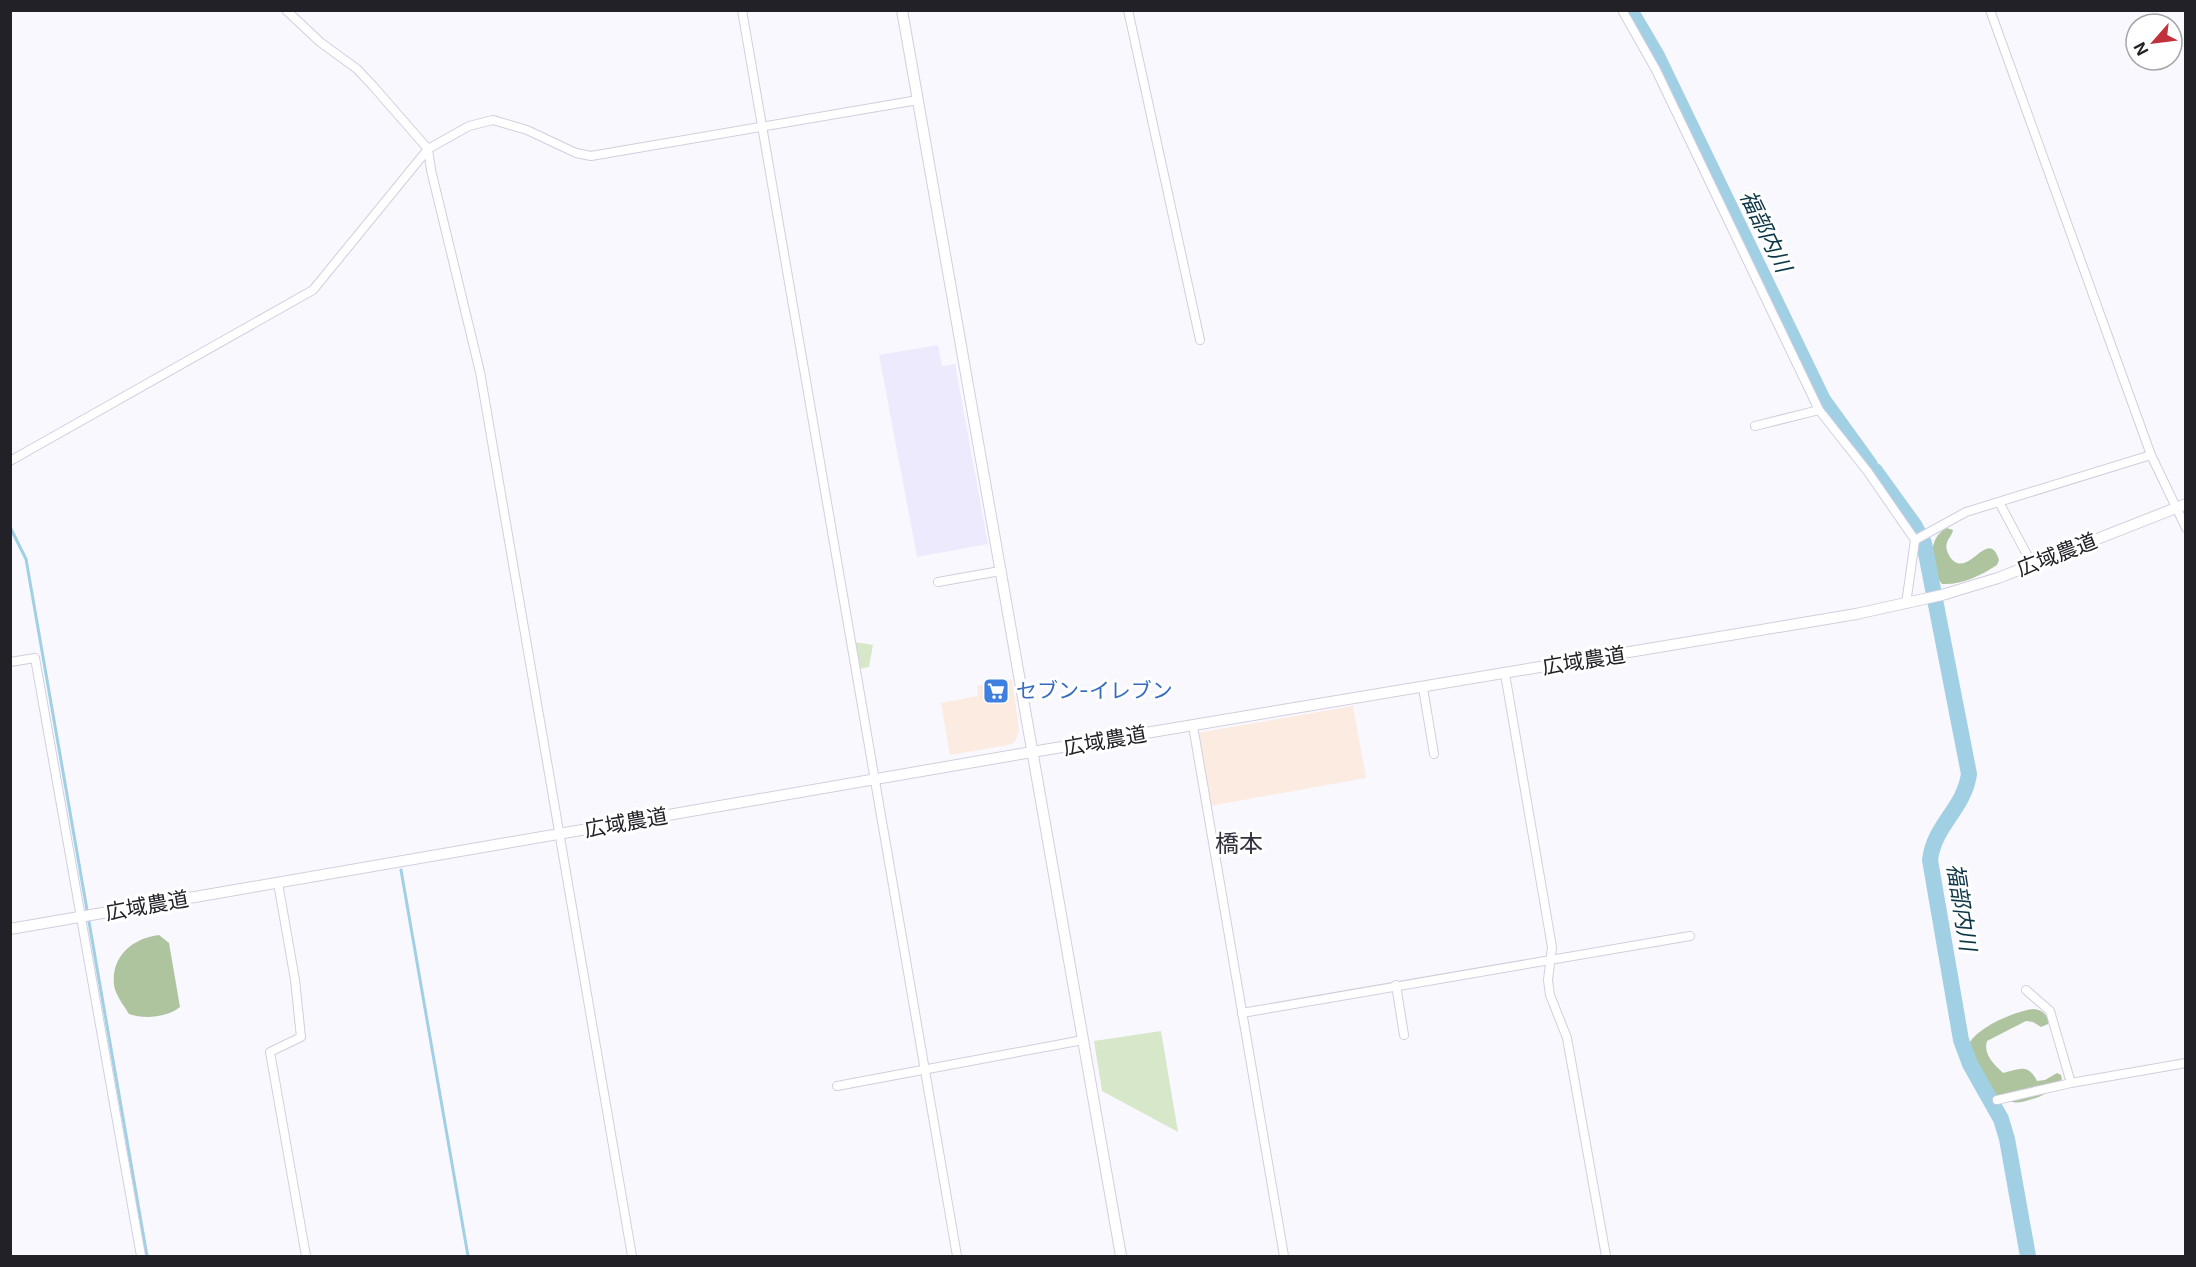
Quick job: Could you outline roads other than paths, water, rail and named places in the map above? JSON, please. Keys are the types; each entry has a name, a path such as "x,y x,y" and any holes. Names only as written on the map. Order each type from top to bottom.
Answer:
{"street":[{"path":"286,10 320,42 357,69 429,148 433,182 480,372 632,1257"},
{"path":"742,10 957,1257"},
{"path":"902,10 1121,1257"},
{"path":"1128,10 1200,340"},
{"path":"1622,10 1656,70 1819,410 1868,472 1916,540 1906,604"},
{"path":"1990,10 2151,455 2181,506 2186,528"},
{"path":"10,461 313,290 429,148 469,126 493,120 527,130 576,153 591,156 918,100"},
{"path":"1755,426 1819,410"},
{"path":"1916,540 1966,512 2151,455"},
{"path":"2000,502 2033,566"},
{"name":"広域農道","path":"10,929 1906,604 2033,566 2181,506"},
{"path":"938,582 1000,571"},
{"path":"10,662 35,658 141,1257"},
{"path":"1505,674 1552,947 1548,980 1550,995 1567,1038 1606,1257"},
{"path":"1422,688 1434,754"},
{"path":"1193,726 1284,1257"},
{"path":"278,883 296,980 301,1037 270,1052 306,1257"},
{"path":"1242,1013 1690,936"},
{"path":"1396,986 1404,1035"},
{"path":"2026,990 2050,1011 2071,1083"},
{"path":"837,1086 1083,1040"},
{"path":"1997,1100 2071,1083 2186,1063"}],"waterway":[{"name":"福部内川","path":"1630,10 1656,54 1823,400 1870,465"},
{"name":"福部内川","path":"1875,471 1914,525 1924,543 1969,774 1961,797 1937,837 1930,860 1961,1040 1970,1064 2001,1119 2007,1139 2028,1256"},
{"path":"10,527 26,559 87,910"},
{"path":"401,870 468,1256"},
{"path":"89,922 147,1256"}],"place":[{"name":"セブン-イレブン","path":"996,691"}],"district":[{"name":"橋本","path":"1239,844"}]}
